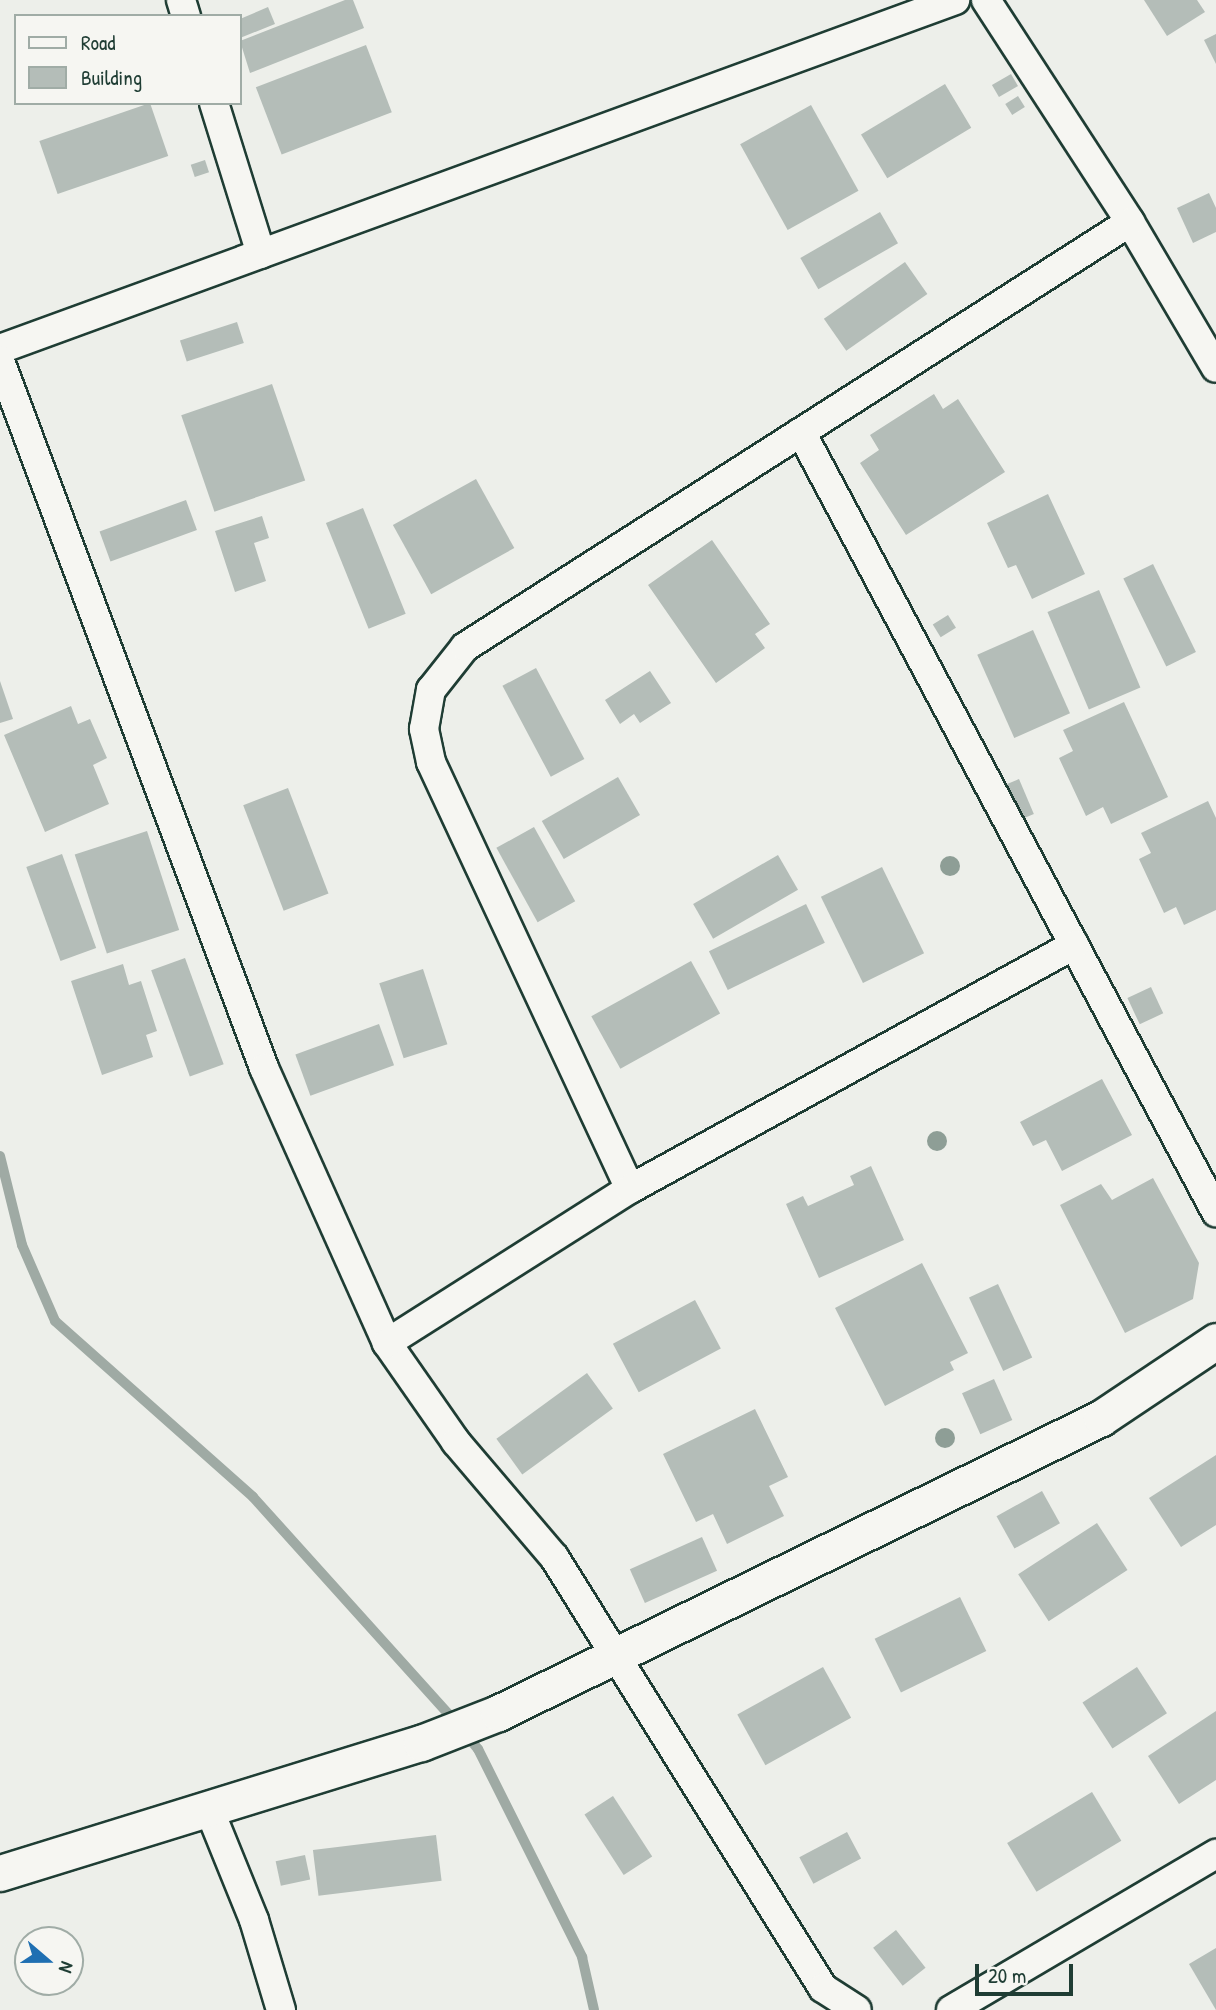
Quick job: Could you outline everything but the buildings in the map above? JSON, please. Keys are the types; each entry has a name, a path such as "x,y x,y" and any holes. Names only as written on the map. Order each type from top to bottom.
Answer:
{"street":[{"path":"0,349 955,0"},
{"path":"986,0 1130,222 1216,368"},
{"path":"215,105 261,254"},
{"path":"630,1189 431,762 424,729 431,690 465,647 1130,222"},
{"path":"0,361 264,1068 387,1343 456,1442 554,1557 619,1655 823,1988 857,2010"},
{"path":"801,432 1216,1212"},
{"path":"387,1343 630,1189 1074,945"},
{"path":"0,1873 421,1742 498,1713 1101,1418 1216,1341"},
{"path":"209,1809 254,1920 281,2010"},
{"path":"951,2010 1216,1854"}],"waterway":[{"path":"0,1156 22,1245 55,1321 253,1497 455,1721"},
{"path":"465,1733 478,1749 582,1957 594,2010"}]}
